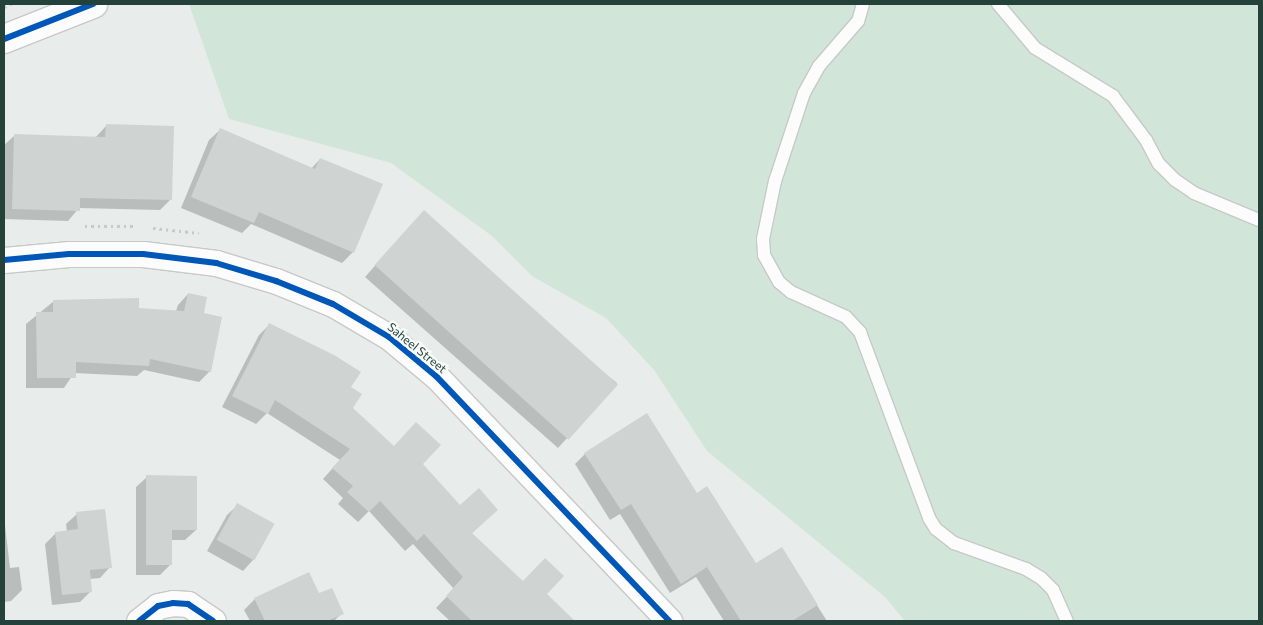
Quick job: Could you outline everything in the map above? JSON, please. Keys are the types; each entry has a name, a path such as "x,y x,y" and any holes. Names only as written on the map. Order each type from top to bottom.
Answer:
{"street":[{"path":"4,38 93,4"},
{"name":"Saheel Street","path":"4,260 69,254 125,254 216,263 276,281 333,304 389,337 437,377 669,621"},
{"path":"139,621 158,606 173,603 188,604 213,621"}],"lane":[{"path":"863,4 858,21 819,66 804,93 775,181 763,239 764,255 779,282 791,292 846,317 860,332 929,518 936,528 954,543 1026,569 1041,578 1052,590 1067,621"},
{"path":"998,4 1035,48 1113,96 1141,132 1160,164 1175,180 1194,193 1259,220"}],"path":[{"path":"4,7 11,4"}],"green space":[{"path":"189,4 1259,4 1259,621 905,621 885,597 707,451 654,370 606,318 532,276 492,236 391,163 229,119"}],"building":[{"path":"106,124 174,126 172,200 80,198 80,211 12,209 14,134 105,137"},
{"path":"220,128 315,169 320,158 383,184 354,253 259,212 254,223 191,197"},
{"path":"424,210 618,385 568,440 374,265"},
{"path":"188,293 207,297 204,313 222,317 211,372 150,359 149,366 76,362 76,378 37,378 36,312 53,312 53,300 139,298 139,308 184,311"},
{"path":"269,323 334,355 361,372 351,387 362,394 353,408 394,446 416,422 441,445 423,464 460,505 479,488 498,510 472,533 523,581 545,558 564,576 547,594 575,621 472,621 446,596 463,577 424,534 417,541 380,501 369,512 347,492 353,486 332,468 350,449 275,400 268,414 232,396"},
{"path":"647,413 697,493 707,486 756,563 782,547 818,605 792,621 741,621 707,567 681,584 631,504 621,510 584,453"},
{"path":"146,475 197,476 197,530 172,530 172,565 146,565"},
{"path":"237,503 275,524 254,561 217,540"},
{"path":"105,509 112,568 90,570 92,592 62,595 55,532 78,529 76,512"},
{"path":"309,572 319,593 332,588 344,614 327,621 265,621 254,598"}],"cycle path":[{"path":"4,39 93,4"},
{"path":"4,260 69,254 143,254 216,263 276,281 333,304 389,337 437,377 669,621"},
{"path":"139,621 158,606 173,603 188,604 213,621"}]}
